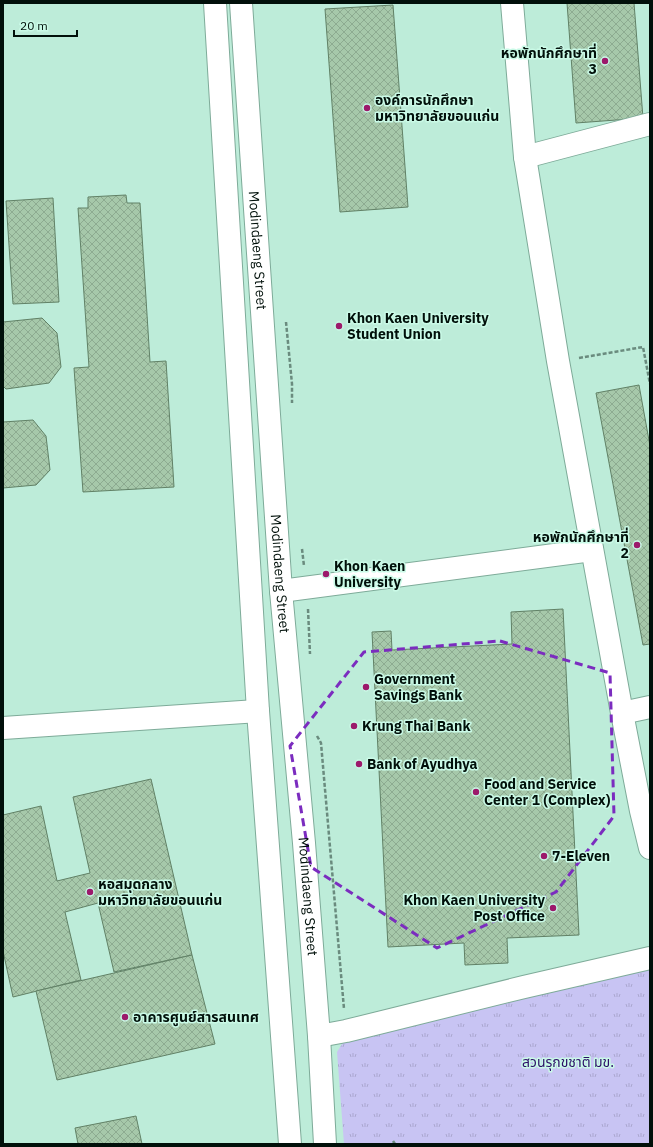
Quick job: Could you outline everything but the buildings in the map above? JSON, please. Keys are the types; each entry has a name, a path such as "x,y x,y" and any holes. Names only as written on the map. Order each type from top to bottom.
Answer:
{"street":[{"name":"Modindaeng Street","path":"215,3 258,711 290,1144"},
{"name":"Modindaeng Street","path":"241,3 281,591 304,843 319,1036 325,1144"},
{"path":"512,3 525,157 558,361 622,713 650,848"},
{"path":"525,157 650,124"},
{"path":"238,381 267,380"},
{"path":"281,591 592,550"},
{"path":"622,713 650,707"},
{"path":"3,728 258,711"},
{"path":"319,1036 346,1031 524,987 650,958"}],"path":[{"path":"558,361 643,347 650,384"}],"highlighted area":[{"path":"500,641 610,673 614,816 556,892 437,948 311,867 290,746 364,652"}],"green space":[{"name":"สวนรุกขชาติ มข.","path":"650,958 650,1144 344,1144 337,1052 347,1036"}],"place":[{"name":"หอพักนักศึกษาที่ 3","path":"605,61"},
{"name":"องค์การนักศึกษา มหาวิทยาลัยขอนแก่น","path":"367,108"},
{"name":"Khon Kaen University Student Union","path":"339,326"},
{"name":"หอพักนักศึกษาที่ 2","path":"637,545"},
{"name":"Khon Kaen University","path":"326,574"},
{"name":"Government Savings Bank","path":"366,687"},
{"name":"Krung Thai Bank","path":"354,726"},
{"name":"Bank of Ayudhya","path":"359,764"},
{"name":"Food and Service Center 1 (Complex)","path":"476,792"},
{"name":"7-Eleven","path":"544,856"},
{"name":"หอสมุดกลาง มหาวิทยาลัยขอนแก่น","path":"90,892"},
{"name":"Khon Kaen University Post Office","path":"553,908"},
{"name":"อาคารศูนย์สารสนเทศ","path":"125,1017"}]}
